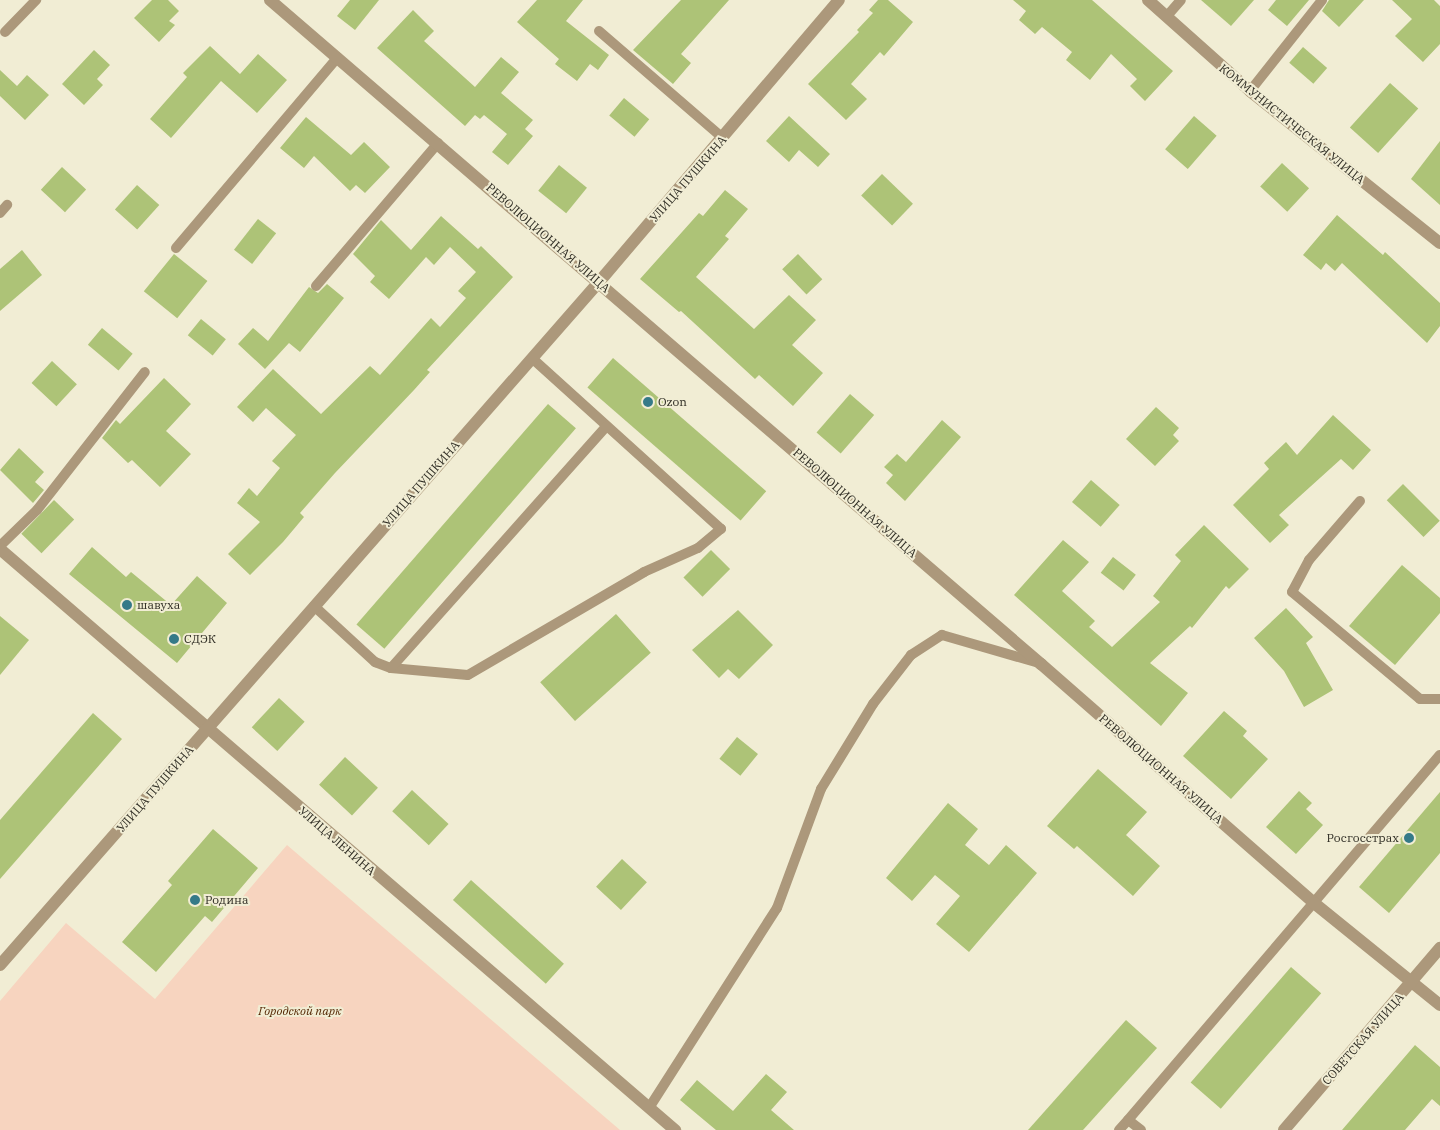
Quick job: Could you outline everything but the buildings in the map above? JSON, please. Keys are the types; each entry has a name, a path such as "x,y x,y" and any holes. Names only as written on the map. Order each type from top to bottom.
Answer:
{"street":[{"name":"РЕВОЛЮЦИОННАЯ УЛИЦА","path":"270,0 1041,664 1314,903 1440,1005"},
{"name":"УЛИЦА ПУШКИНА","path":"0,965 599,282 839,0"},
{"name":"КОММУНИСТИЧЕСКАЯ УЛИЦА","path":"1148,0 1250,91 1440,244"},
{"name":"УЛИЦА ЛЕНИНА","path":"0,548 207,730 675,1130"},
{"name":"СОВЕТСКАЯ УЛИЦА","path":"1284,1130 1412,983 1440,948"}],"lane":[{"path":"6,32 36,0"},
{"path":"1167,16 1182,0"},
{"path":"1250,91 1322,0"},
{"path":"599,31 723,138"},
{"path":"176,248 338,57"},
{"path":"316,286 438,143"},
{"path":"314,606 375,662 391,668 468,675 644,572 698,548 721,529 606,427 532,358"},
{"path":"0,548 37,510 144,372"},
{"path":"391,668 606,427"},
{"path":"1360,501 1309,560 1292,592 1420,699 1440,699"},
{"path":"650,1108 777,908 821,789 873,704 911,655 942,635 1041,664"},
{"path":"1119,1130 1440,755"},
{"path":"1128,1120 1141,1130"}],"green space":[{"name":"Городской парк","path":"287,845 620,1130 0,1130 0,1001 66,923 155,999"}],"place":[{"name":"Ozon","path":"648,402"},
{"name":"шавуха","path":"127,605"},
{"name":"СДЭК","path":"174,639"},
{"name":"Росгосстрах","path":"1409,838"},
{"name":"Родина","path":"195,900"}]}
